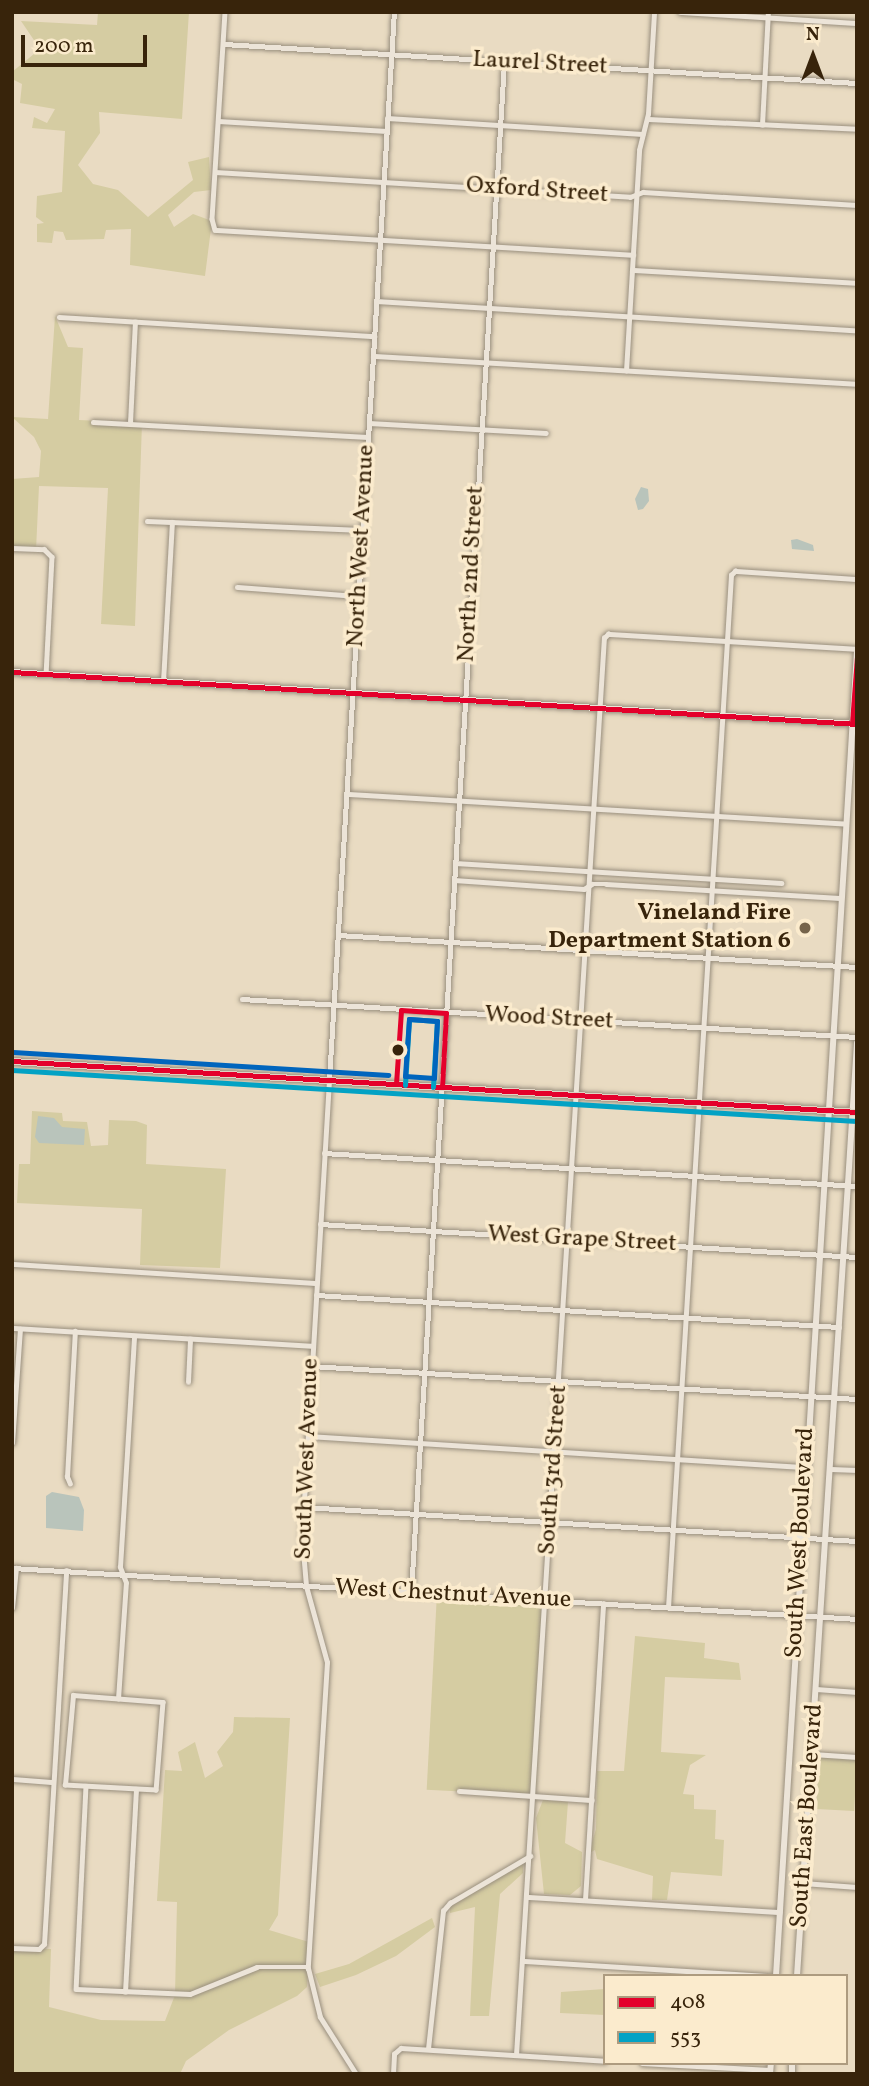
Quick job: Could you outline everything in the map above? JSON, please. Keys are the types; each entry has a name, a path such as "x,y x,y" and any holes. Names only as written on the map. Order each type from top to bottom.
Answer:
{"main road":[{"name":"South West Boulevard","path":"776,1974 857,651"},
{"path":"12,672 854,723"},
{"name":"South East Boulevard","path":"797,1974 855,1111 857,1044"},
{"path":"12,1061 855,1111"}],"street":[{"path":"225,12 213,228 219,231 632,255"},
{"name":"North West Avenue","path":"330,1080 394,12"},
{"path":"626,371 636,195 643,134 648,119 654,12"},
{"path":"680,12 768,15 857,23"},
{"path":"762,125 768,15"},
{"name":"Laurel Street","path":"224,44 857,83"},
{"name":"North 2nd Street","path":"411,1592 504,62"},
{"path":"387,118 643,134"},
{"path":"648,119 857,129"},
{"path":"218,121 387,131"},
{"name":"Oxford Street","path":"215,172 496,189 636,195 643,192 857,205"},
{"path":"632,270 857,284"},
{"path":"376,301 857,330"},
{"path":"60,317 374,336"},
{"path":"130,424 135,322"},
{"path":"373,356 857,384"},
{"path":"93,422 368,437"},
{"path":"369,423 546,433"},
{"path":"148,521 362,530"},
{"path":"163,682 172,522"},
{"path":"12,548 44,549 52,557 46,674"},
{"path":"668,1608 731,573 735,571 857,579"},
{"path":"237,587 358,596"},
{"name":"South 3rd Street","path":"516,2055 605,636 727,641"},
{"path":"727,641 857,651"},
{"path":"347,794 845,824"},
{"path":"455,863 781,883"},
{"path":"454,880 584,889 606,884 840,898"},
{"path":"338,935 857,967"},
{"name":"Wood Street","path":"242,999 857,1037"},
{"name":"South West Avenue","path":"330,1080 303,1507 302,1556 306,1586 327,1662 308,1967 320,2017 356,2074"},
{"path":"324,1153 857,1186"},
{"name":"West Grape Street","path":"320,1224 857,1257"},
{"path":"12,1264 316,1283"},
{"path":"315,1295 839,1327"},
{"path":"12,1328 312,1346"},
{"path":"12,1444 20,1329"},
{"path":"70,1484 67,1477 75,1331"},
{"path":"118,1699 126,1583 120,1567 134,1336"},
{"path":"188,1382 190,1339"},
{"path":"311,1366 857,1399"},
{"path":"307,1436 806,1467"},
{"path":"831,1468 857,1470"},
{"path":"303,1507 857,1541"},
{"path":"12,1608 14,1568"},
{"name":"West Chestnut Avenue","path":"14,1568 857,1619"},
{"path":"12,1948 39,1949 44,1944 66,1571"},
{"path":"585,1900 603,1604"},
{"path":"817,1689 857,1692"},
{"path":"73,1695 118,1699 163,1702 156,1790 65,1785 73,1695"},
{"path":"813,1754 857,1757"},
{"path":"12,1779 52,1782"},
{"path":"86,1786 76,1989 190,1994 257,1966 308,1967"},
{"path":"125,1992 136,1789"},
{"path":"459,1791 592,1800"},
{"path":"428,2049 443,1911 450,1903 530,1856"},
{"path":"803,1883 857,1887"},
{"path":"527,1897 780,1912"},
{"path":"523,1961 736,1974"},
{"path":"393,2074 396,2050 428,2049 603,2061"},
{"path":"685,2065 770,2069"}],"shaded area":[{"path":"98,12 189,12 182,119 99,112 100,133 78,165 93,184 118,190 148,217 193,180 188,162 209,157 211,190 194,192 168,215 174,227 193,214 212,221 205,276 130,265 131,229 106,230 104,239 66,240 63,232 54,231 52,243 37,242 37,224 44,223 36,217 37,196 62,192 65,131 32,128 34,117 47,123 55,109 20,103 22,84 12,79 12,72 40,49 21,21 97,25"},
{"path":"55,316 68,347 83,348 79,420 142,423 135,626 101,624 108,488 39,486 36,550 12,549 12,479 39,477 41,451 34,437 12,417 48,419"},
{"path":"641,487 648,489 649,501 643,509 638,510 635,499"},
{"path":"797,539 813,545 814,551 792,549 791,540"},
{"path":"32,1111 62,1113 63,1121 87,1122 91,1146 108,1145 109,1120 136,1121 147,1125 146,1164 226,1169 220,1268 140,1265 142,1209 17,1203 19,1164 30,1164"},
{"path":"38,1116 54,1118 62,1127 85,1129 84,1145 39,1143 35,1137"},
{"path":"52,1492 79,1497 84,1510 83,1531 46,1528 46,1496"},
{"path":"437,1593 546,1599 536,1795 427,1790"},
{"path":"635,1636 705,1643 704,1658 739,1663 741,1680 665,1677 661,1752 706,1755 690,1765 683,1794 694,1795 694,1809 716,1810 715,1839 724,1840 722,1876 671,1872 667,1900 652,1900 653,1876 597,1859 595,1850 589,1853 596,1829 597,1771 624,1771"},
{"path":"234,1717 290,1718 278,1915 269,1930 309,1942 307,1987 297,1996 229,2030 186,2061 180,2074 12,2074 12,1948 51,1949 49,2007 101,2020 165,2021 175,1995 177,1902 157,1901 165,1770 182,1771 178,1752 195,1742 205,1778 223,1766 217,1752 233,1732"},
{"path":"819,1757 857,1759 854,1811 816,1809"},
{"path":"543,1800 568,1802 565,1843 582,1852 581,1886 570,1895 544,1894 536,1818"},
{"path":"523,1862 523,1873 500,1894 489,2016 470,2016 475,1907 450,1913 450,1907"},
{"path":"432,1918 435,1927 396,1956 356,1975 320,1987 315,1974 349,1964"},
{"path":"603,1989 603,2015 560,2013 561,1992"}],"transit line":[{"name":"408","path":"852,723 857,656"},
{"name":"408","path":"12,672 857,724"},
{"name":"408","path":"396,1084 401,1010 446,1013 442,1087"},
{"name":"553","path":"405,1085 409,1019 437,1021 433,1087"},
{"path":"409,1019 437,1021 434,1078 405,1076 409,1019"},
{"path":"13,1052 388,1075"},
{"name":"408","path":"12,1061 857,1112"},
{"name":"553","path":"12,1070 856,1121"}],"place":[{"name":"Vineland Fire Department Station 6","path":"805,928"}]}
